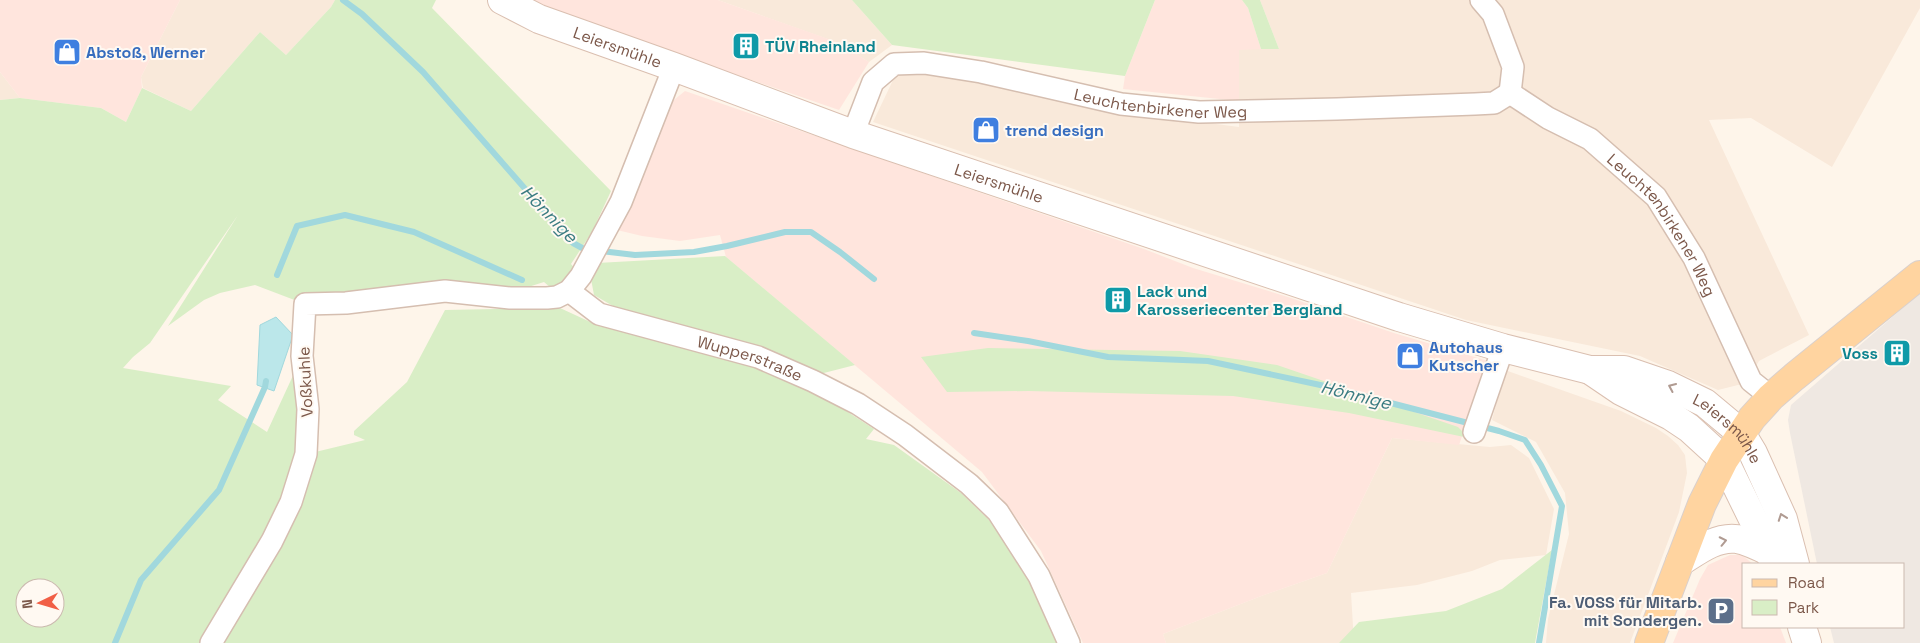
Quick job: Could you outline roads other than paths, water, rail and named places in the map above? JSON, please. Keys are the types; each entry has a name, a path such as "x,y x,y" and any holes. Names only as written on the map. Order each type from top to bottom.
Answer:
{"main road":[{"name":"Leiersmühle","path":"502,0 539,19 853,134 1399,317 1503,348 1590,370 1624,370 1668,385 1705,403 1741,433 1753,453 1783,519 1795,563"},
{"path":"1649,643 1702,504 1724,460 1752,418 1771,397 1920,275"},
{"name":"Leiersmühle","path":"1590,370 1621,391 1689,428 1724,460 1773,558"},
{"path":"1680,562 1704,547 1722,540 1736,539 1773,558"},
{"path":"1802,628 1806,643"}],"street":[{"path":"1481,0 1493,14 1512,66 1510,93"},
{"name":"Leuchtenbirkener Weg","path":"853,134 873,82 894,64 924,63 981,72 1121,104 1199,112 1494,103 1510,93 1548,118 1590,139 1656,197 1694,258 1751,381 1771,397"},
{"path":"569,291 581,276 621,202 674,67"},
{"name":"Voßkuhle","path":"211,643 276,533 291,502 306,454 308,409 302,356 305,304 346,303 445,291 510,298 547,298 557,297 569,291"},
{"name":"Wupperstraße","path":"569,291 599,314 758,357 813,381 858,404 905,435 970,484 998,512 1039,576 1069,643"},
{"path":"1477,423 1503,348"}],"water":[{"path":"276,317 293,335 274,391 257,385 260,325"}],"waterway":[{"name":"Hönnige","path":"343,0 362,14 423,72 562,231 573,243 584,249 635,255 694,252 785,232 811,232 874,279"},
{"path":"277,275 297,226 345,215 414,232 522,280"},
{"name":"Hönnige","path":"974,333 1028,341 1108,357 1208,361 1325,386 1499,431 1525,440 1541,465 1562,506 1539,643"},
{"path":"115,643 141,580 219,490 266,381"}],"place":[{"name":"TÜV Rheinland","path":"746,46"},
{"name":"Abstoß, Werner","path":"67,52"},
{"name":"trend design","path":"986,130"},
{"name":"Lack und Karosseriecenter Bergland","path":"1118,300"},
{"name":"Voss","path":"1897,353"},
{"name":"Autohaus Kutscher","path":"1410,356"},
{"name":"Fa. VOSS für Mitarb. mit Sondergen.","path":"1721,611"}]}
